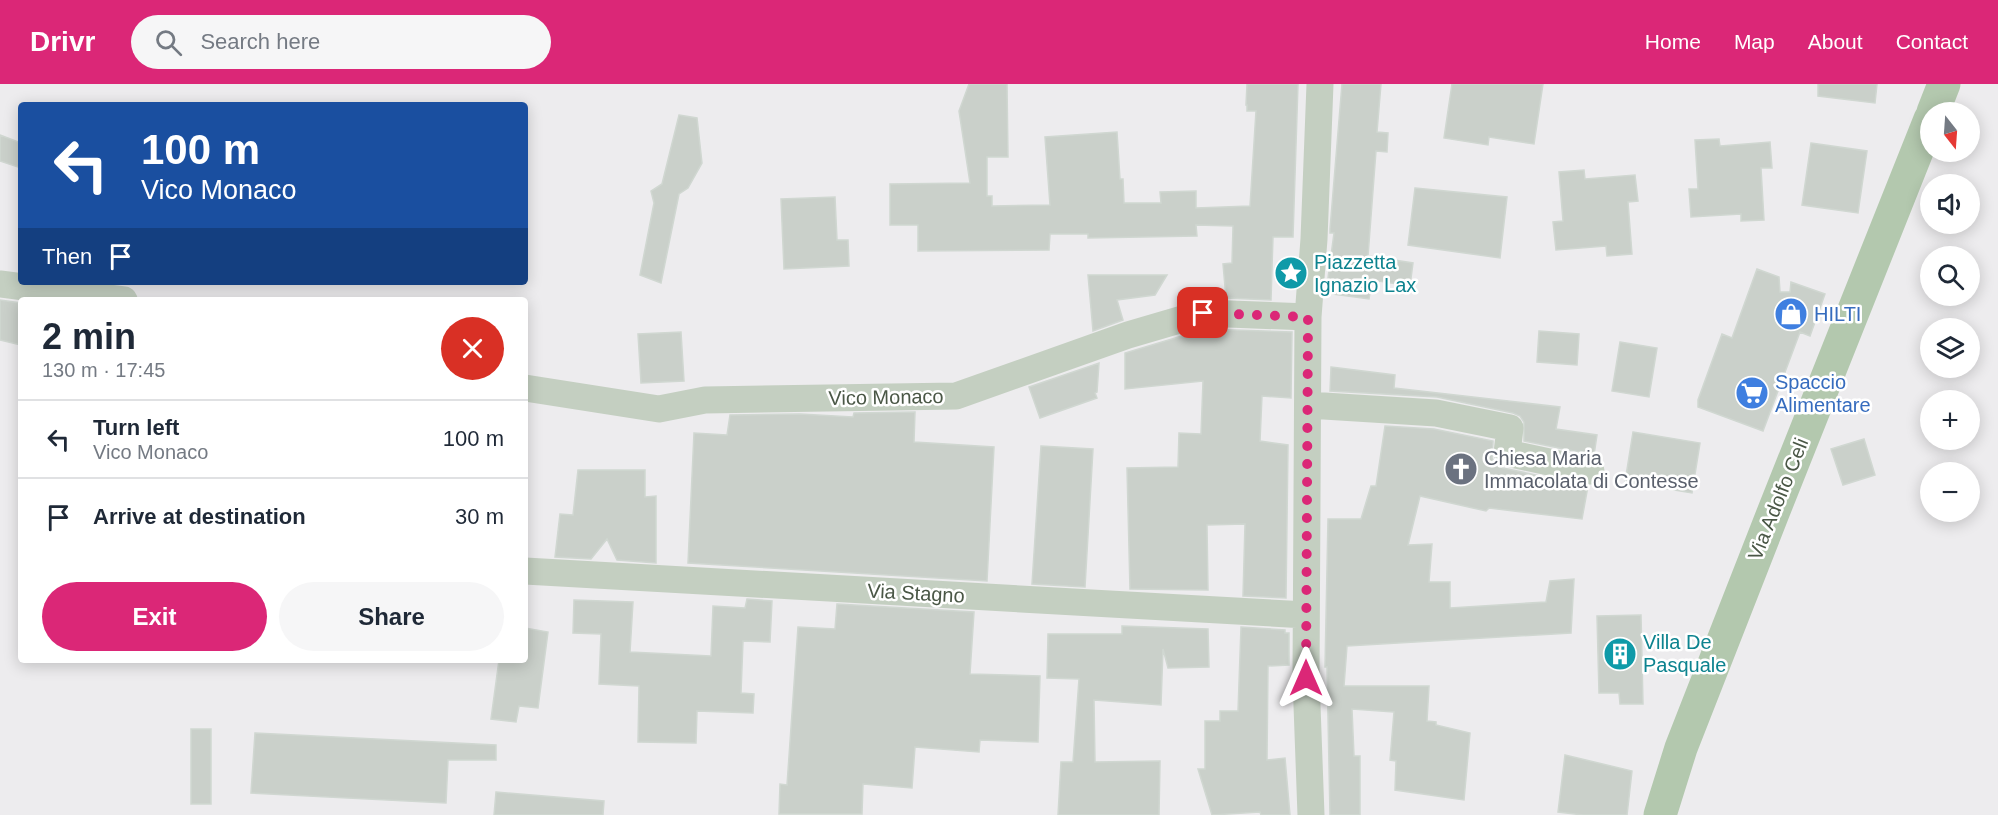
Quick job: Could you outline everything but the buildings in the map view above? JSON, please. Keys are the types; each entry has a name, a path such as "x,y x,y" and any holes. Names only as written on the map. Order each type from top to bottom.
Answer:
{"main road":[{"path":"1937,102 1944,84"},
{"name":"Via Adolfo Celi","path":"1660,815 1670,777 1920,144"}],"street":[{"path":"1311,815 1306,615 1308,317 1314,239 1320,84"},
{"path":"0,284 101,297"},
{"name":"Vico Monaco","path":"528,388 659,409 705,400 956,396 1128,335 1203,313 1308,317"},
{"path":"1308,405 1436,413 1510,428 1507,453 1591,471"},
{"name":"Via Stagno","path":"528,571 1306,615"}],"place":[{"name":"Piazzetta Ignazio Lax","path":"1291,273"},
{"name":"HILTI","path":"1791,314"},
{"name":"Spaccio Alimentare","path":"1752,393"},
{"name":"Chiesa Maria Immacolata di Contesse","path":"1461,469"},
{"name":"Villa De Pasquale","path":"1620,654"}],"route":[{"path":"1203,313 1308,317 1306,678"}]}
